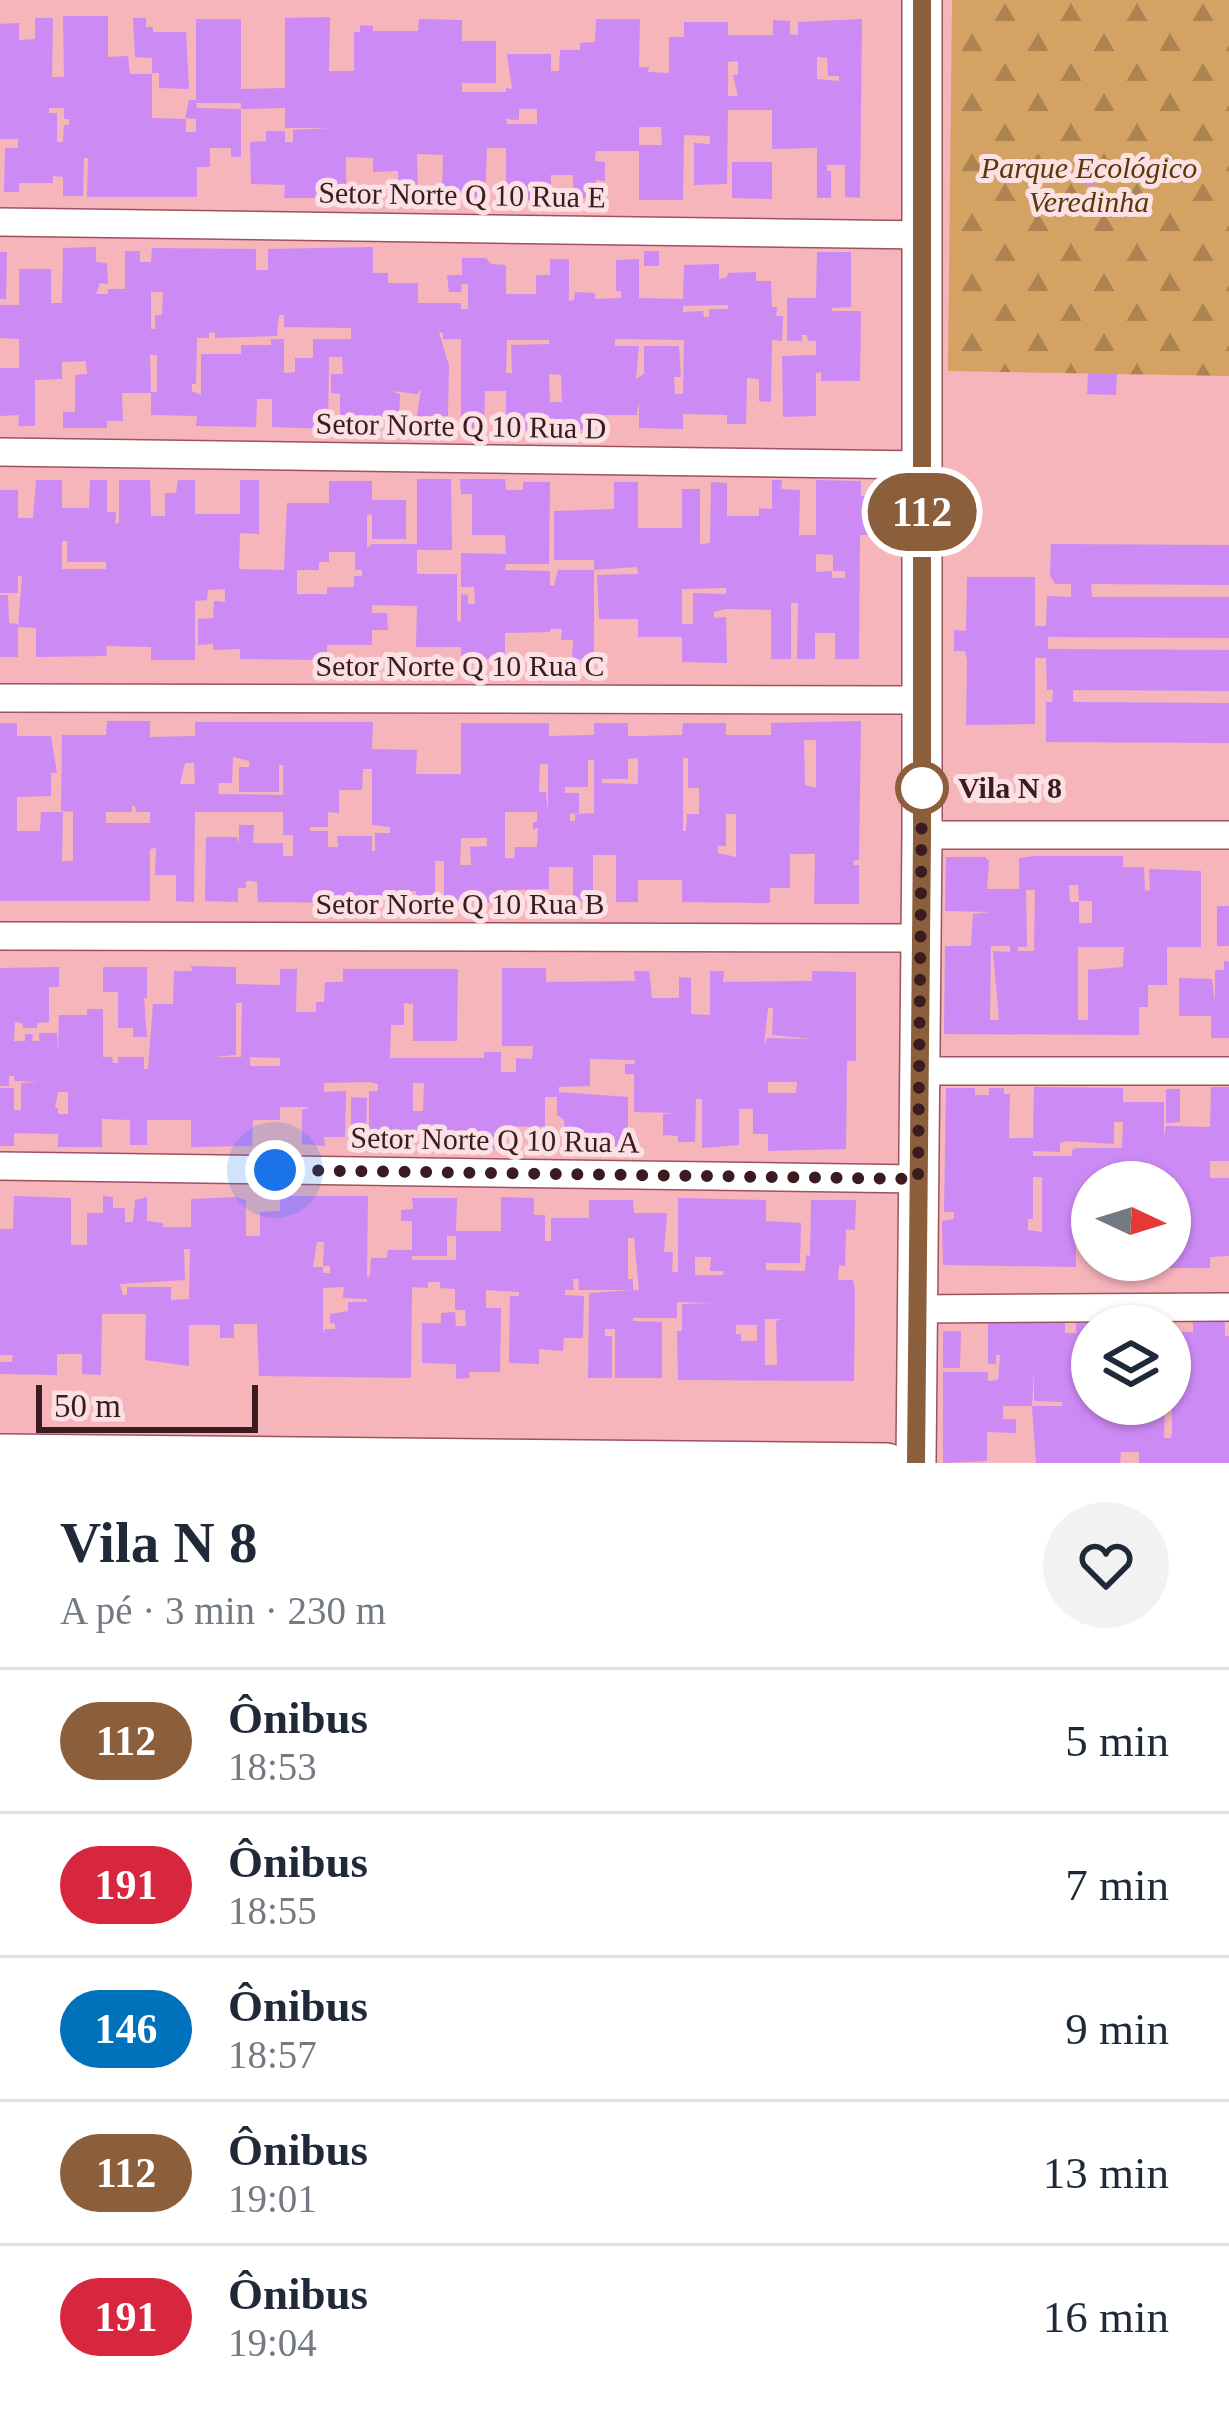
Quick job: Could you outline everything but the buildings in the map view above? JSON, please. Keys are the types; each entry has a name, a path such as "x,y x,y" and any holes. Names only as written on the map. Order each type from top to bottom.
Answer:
{"street":[{"path":"916,1463 922,0"},
{"name":"Setor Norte Q 10 Rua E","path":"0,222 924,235"},
{"name":"Setor Norte Q 10 Rua D","path":"0,452 921,465"},
{"name":"Setor Norte Q 10 Rua C","path":"0,698 920,700"},
{"path":"922,836 1229,835"},
{"name":"Setor Norte Q 10 Rua B","path":"0,936 921,938"},
{"path":"918,1071 1229,1071"},
{"name":"Setor Norte Q 10 Rua A","path":"0,1166 918,1179"},
{"path":"916,1309 1229,1307"},
{"path":"0,1454 887,1463"}],"green space":[{"name":"Parque Ecológico Veredinha","path":"952,0 1229,0 1229,376 948,371"}],"bus line":[{"name":"112","path":"916,1463 922,0"}],"place":[{"name":"Vila N 8","path":"922,788"}],"route":[{"path":"275,1170 918,1179 922,788"}]}
